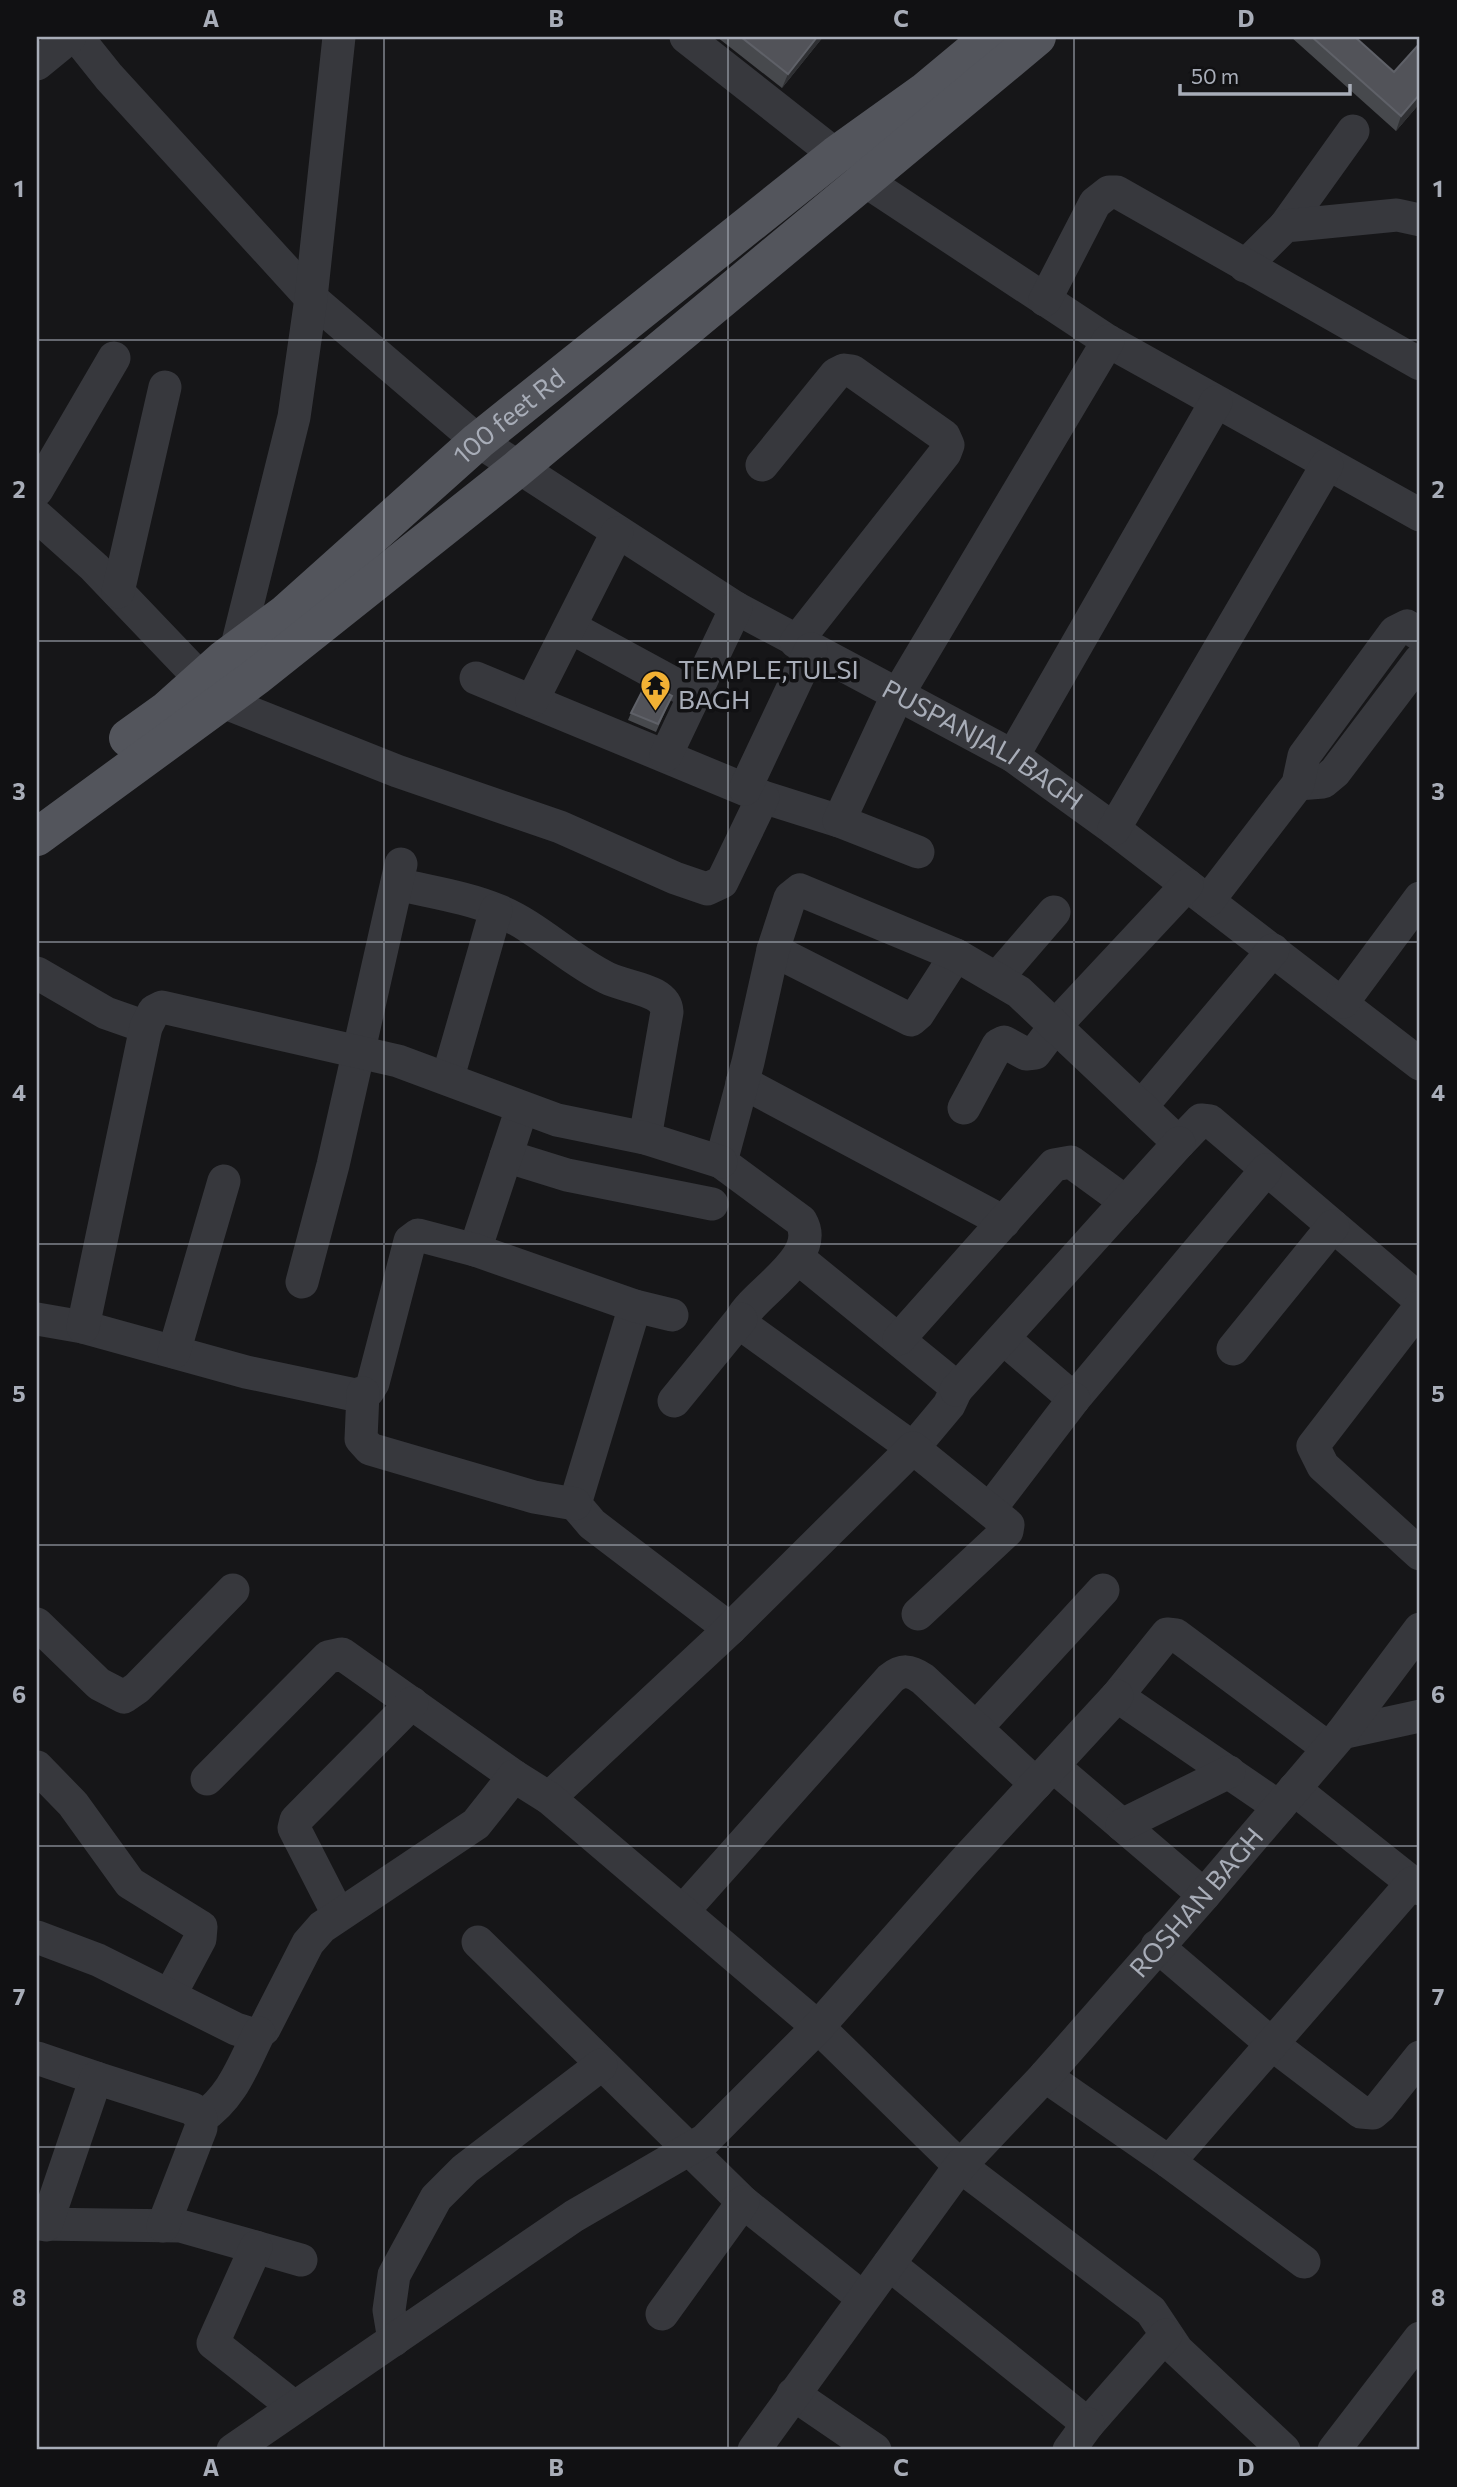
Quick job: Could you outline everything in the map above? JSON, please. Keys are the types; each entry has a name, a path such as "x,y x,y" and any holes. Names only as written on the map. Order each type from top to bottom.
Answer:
{"main road":[{"name":"100 feet Rd","path":"37,806 167,710 212,691 236,650 286,613 478,441 836,155 924,92 990,37"},
{"path":"37,837 212,691 517,469 1035,37"}],"street":[{"path":"37,64 70,37"},
{"name":"PUSPANJALI BAGH","path":"77,37 109,77 311,298 478,441 517,469 736,608 1013,756 1343,1002 1420,1064"},
{"path":"236,650 293,417 311,298 339,37"},
{"path":"686,37 836,155"},
{"path":"1245,266 1285,226 1353,131"},
{"path":"864,180 1108,341 1420,515"},
{"path":"1045,300 1095,203 1109,192 1131,200 1420,364"},
{"path":"1285,226 1397,215 1420,220"},
{"path":"839,821 898,694 1108,341"},
{"path":"114,358 38,512 212,691 397,771 560,827 675,878 707,889 722,882 803,645 945,453 948,445 944,436 852,371 844,370 836,374 762,465"},
{"path":"118,592 165,387"},
{"path":"1013,756 1216,402"},
{"path":"1114,829 1327,465"},
{"path":"532,701 617,533"},
{"path":"666,755 736,608"},
{"path":"964,1108 998,1045 1004,1042 1026,1054 1035,1053 1056,1025 1198,893 1298,785 1304,755 1328,719 1395,632 1407,626 1420,635"},
{"path":"570,627 695,695"},
{"path":"1298,785 1323,782 1335,772 1420,660"},
{"path":"475,678 754,793 839,821 918,852"},
{"path":"302,1282 333,1165 399,874 496,909 599,974 625,987 655,993 667,1004 645,1139"},
{"path":"721,1162 743,1082 773,950 790,898 800,890 956,955 997,978 1056,1025 1179,1143"},
{"path":"1343,1002 1420,898"},
{"path":"448,1077 496,909"},
{"path":"997,978 1054,912"},
{"path":"773,950 911,1020 918,1014 956,955"},
{"path":"1141,1107 1273,950"},
{"path":"37,973 106,1013 146,1027"},
{"path":"83,1326 146,1027 154,1011 162,1007 357,1051 448,1077 557,1120 645,1139 721,1162 801,1221 805,1229 799,1258 741,1319 674,1402"},
{"path":"743,1082 1004,1222"},
{"path":"475,1250 522,1108"},
{"path":"549,1798 730,1629 913,1448 956,1391 1179,1143 1205,1119 1420,1300"},
{"path":"506,1156 567,1175 712,1204"},
{"path":"899,1339 1054,1165 1063,1161 1071,1162 1126,1202"},
{"path":"990,1509 1074,1399 1266,1170"},
{"path":"174,1352 223,1181"},
{"path":"1233,1349 1333,1226"},
{"path":"671,1315 635,1306 475,1250 422,1235 413,1237 373,1383 363,1394 361,1439 370,1449 534,1497 575,1504 592,1524 730,1629"},
{"path":"799,1258 950,1382 956,1391"},
{"path":"575,1504 635,1306"},
{"path":"1420,1307 1313,1446 1323,1466 1420,1554"},
{"path":"37,1319 83,1326 273,1377 355,1395 363,1394"},
{"path":"741,1319 748,1329 913,1448 1005,1521 1007,1531 918,1614"},
{"path":"1003,1339 1074,1399"},
{"path":"37,1624 99,1684 124,1697 137,1688 233,1590"},
{"path":"976,1728 1103,1590"},
{"name":"ROSHAN BAGH","path":"754,2450 960,2166 1045,2076 1204,1895 1335,1741 1420,1629"},
{"path":"233,2450 574,2216 705,2140 818,2027 1171,1633 1335,1741 1420,1716"},
{"path":"207,1779 328,1657 336,1653 549,1798 818,2027 960,2166 1151,2311 1177,2350 1284,2450"},
{"path":"683,1911 896,1674 904,1671 916,1674 976,1728 1122,1825 1204,1895"},
{"path":"1117,1696 1228,1772 1287,1798 1416,1886 1169,2162"},
{"path":"338,1914 294,1828 296,1819 303,1808 412,1703"},
{"path":"37,1767 73,1804 130,1883 201,1927 200,1939 170,1995"},
{"path":"1122,1825 1228,1772"},
{"path":"201,2118 222,2104 229,2095 308,1943 338,1914 476,1825 514,1776"},
{"path":"37,1937 98,1960 247,2035 259,2033"},
{"path":"478,1941 743,2202 863,2298"},
{"path":"1157,1946 1273,2045 1366,2114 1380,2107 1420,2057"},
{"path":"37,2058 193,2109 201,2118 201,2128 163,2226"},
{"path":"394,2340 389,2310 394,2275 436,2198 465,2169 601,2065"},
{"path":"1045,2076 1169,2162 1304,2262"},
{"path":"96,2078 41,2225 163,2226 200,2230 301,2260"},
{"path":"662,2314 743,2202"},
{"path":"256,2248 214,2336 214,2346 294,2407"},
{"path":"889,2264 1088,2424"},
{"path":"1069,2450 1088,2424 1166,2335"},
{"path":"1334,2450 1420,2338"},
{"path":"793,2394 874,2450"}],"building":[{"path":"741,37 817,37 788,74"},
{"path":"1312,37 1355,37 1394,72 1420,43 1420,94 1401,116"},
{"path":"647,682 672,696 658,724 631,713"}],"place":[{"name":"TEMPLE,TULSI BAGH","path":"655,712"}]}
